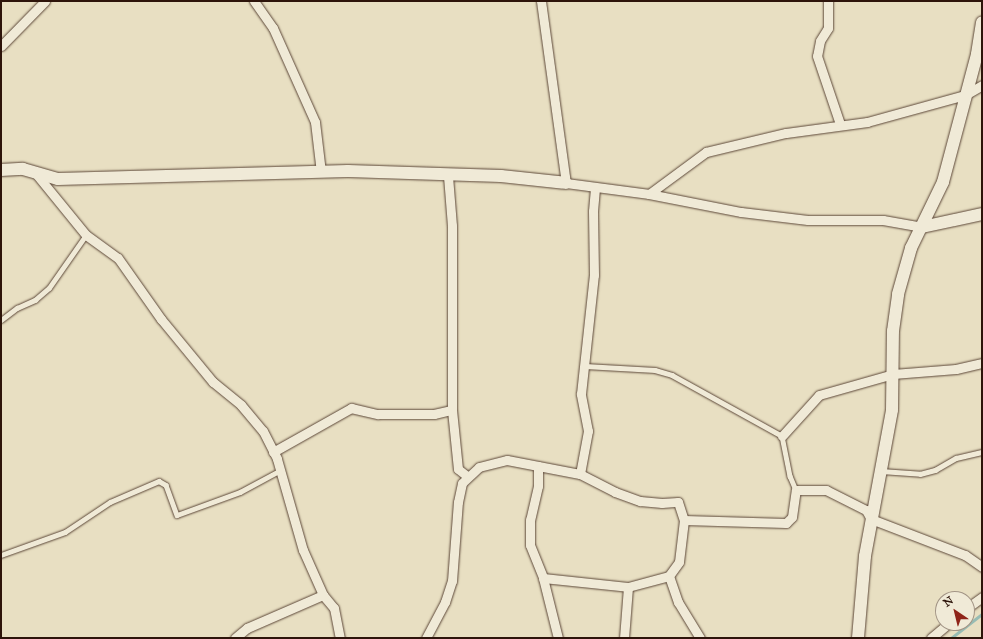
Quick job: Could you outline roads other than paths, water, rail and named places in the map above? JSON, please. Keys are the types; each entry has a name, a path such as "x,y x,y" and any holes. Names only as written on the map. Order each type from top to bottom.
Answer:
{"street":[{"path":"1,46 45,1"},
{"path":"254,1 273,28 315,122 321,172"},
{"path":"541,1 566,183"},
{"path":"828,1 828,28 820,41 817,56 840,124"},
{"path":"858,638 859,609 871,519 892,410 893,331 898,294 911,248 942,182 977,54 982,22"},
{"path":"649,194 706,152 786,133 840,124 867,122 965,95 982,85"},
{"path":"1,170 23,169 37,175 58,179 348,171 448,176 500,176 649,194 690,204 801,219 883,220 922,227 982,214"},
{"path":"37,175 86,235 118,258 161,319 213,382 241,405 263,431 273,452 303,550 323,595 334,608 340,638"},
{"path":"448,176 452,226 452,410 458,469 467,476"},
{"path":"580,474 588,431 581,394 594,275 593,211 595,187"},
{"path":"782,436 819,395 893,374 956,369 982,363"},
{"path":"273,452 304,436 332,416 351,408 378,414 434,414 452,410"},
{"path":"426,638 445,602 452,581 458,497 467,476 485,464 499,460 580,474 614,492 640,501 662,504 678,502 684,520 679,562 669,576 628,586 543,578"},
{"path":"538,466 538,486 529,533 533,556 543,578 558,638"},
{"path":"684,520 786,523 792,517 796,490 826,490 866,510 871,519 965,555 982,566"},
{"path":"669,576 678,602 700,638"},
{"path":"624,638 628,586"},
{"path":"235,638 247,628 323,595"},
{"path":"931,638 939,631"}],"lane":[{"path":"1,320 17,308 35,300 49,288 86,235"},
{"path":"585,366 655,370 672,375 782,436 790,476 796,490"},
{"path":"881,471 920,474 935,470 956,458 982,452"},
{"path":"1,555 65,532 110,502 159,481 166,485 177,515 240,492 279,471"}],"waterway":[{"path":"951,638 982,614"}]}
